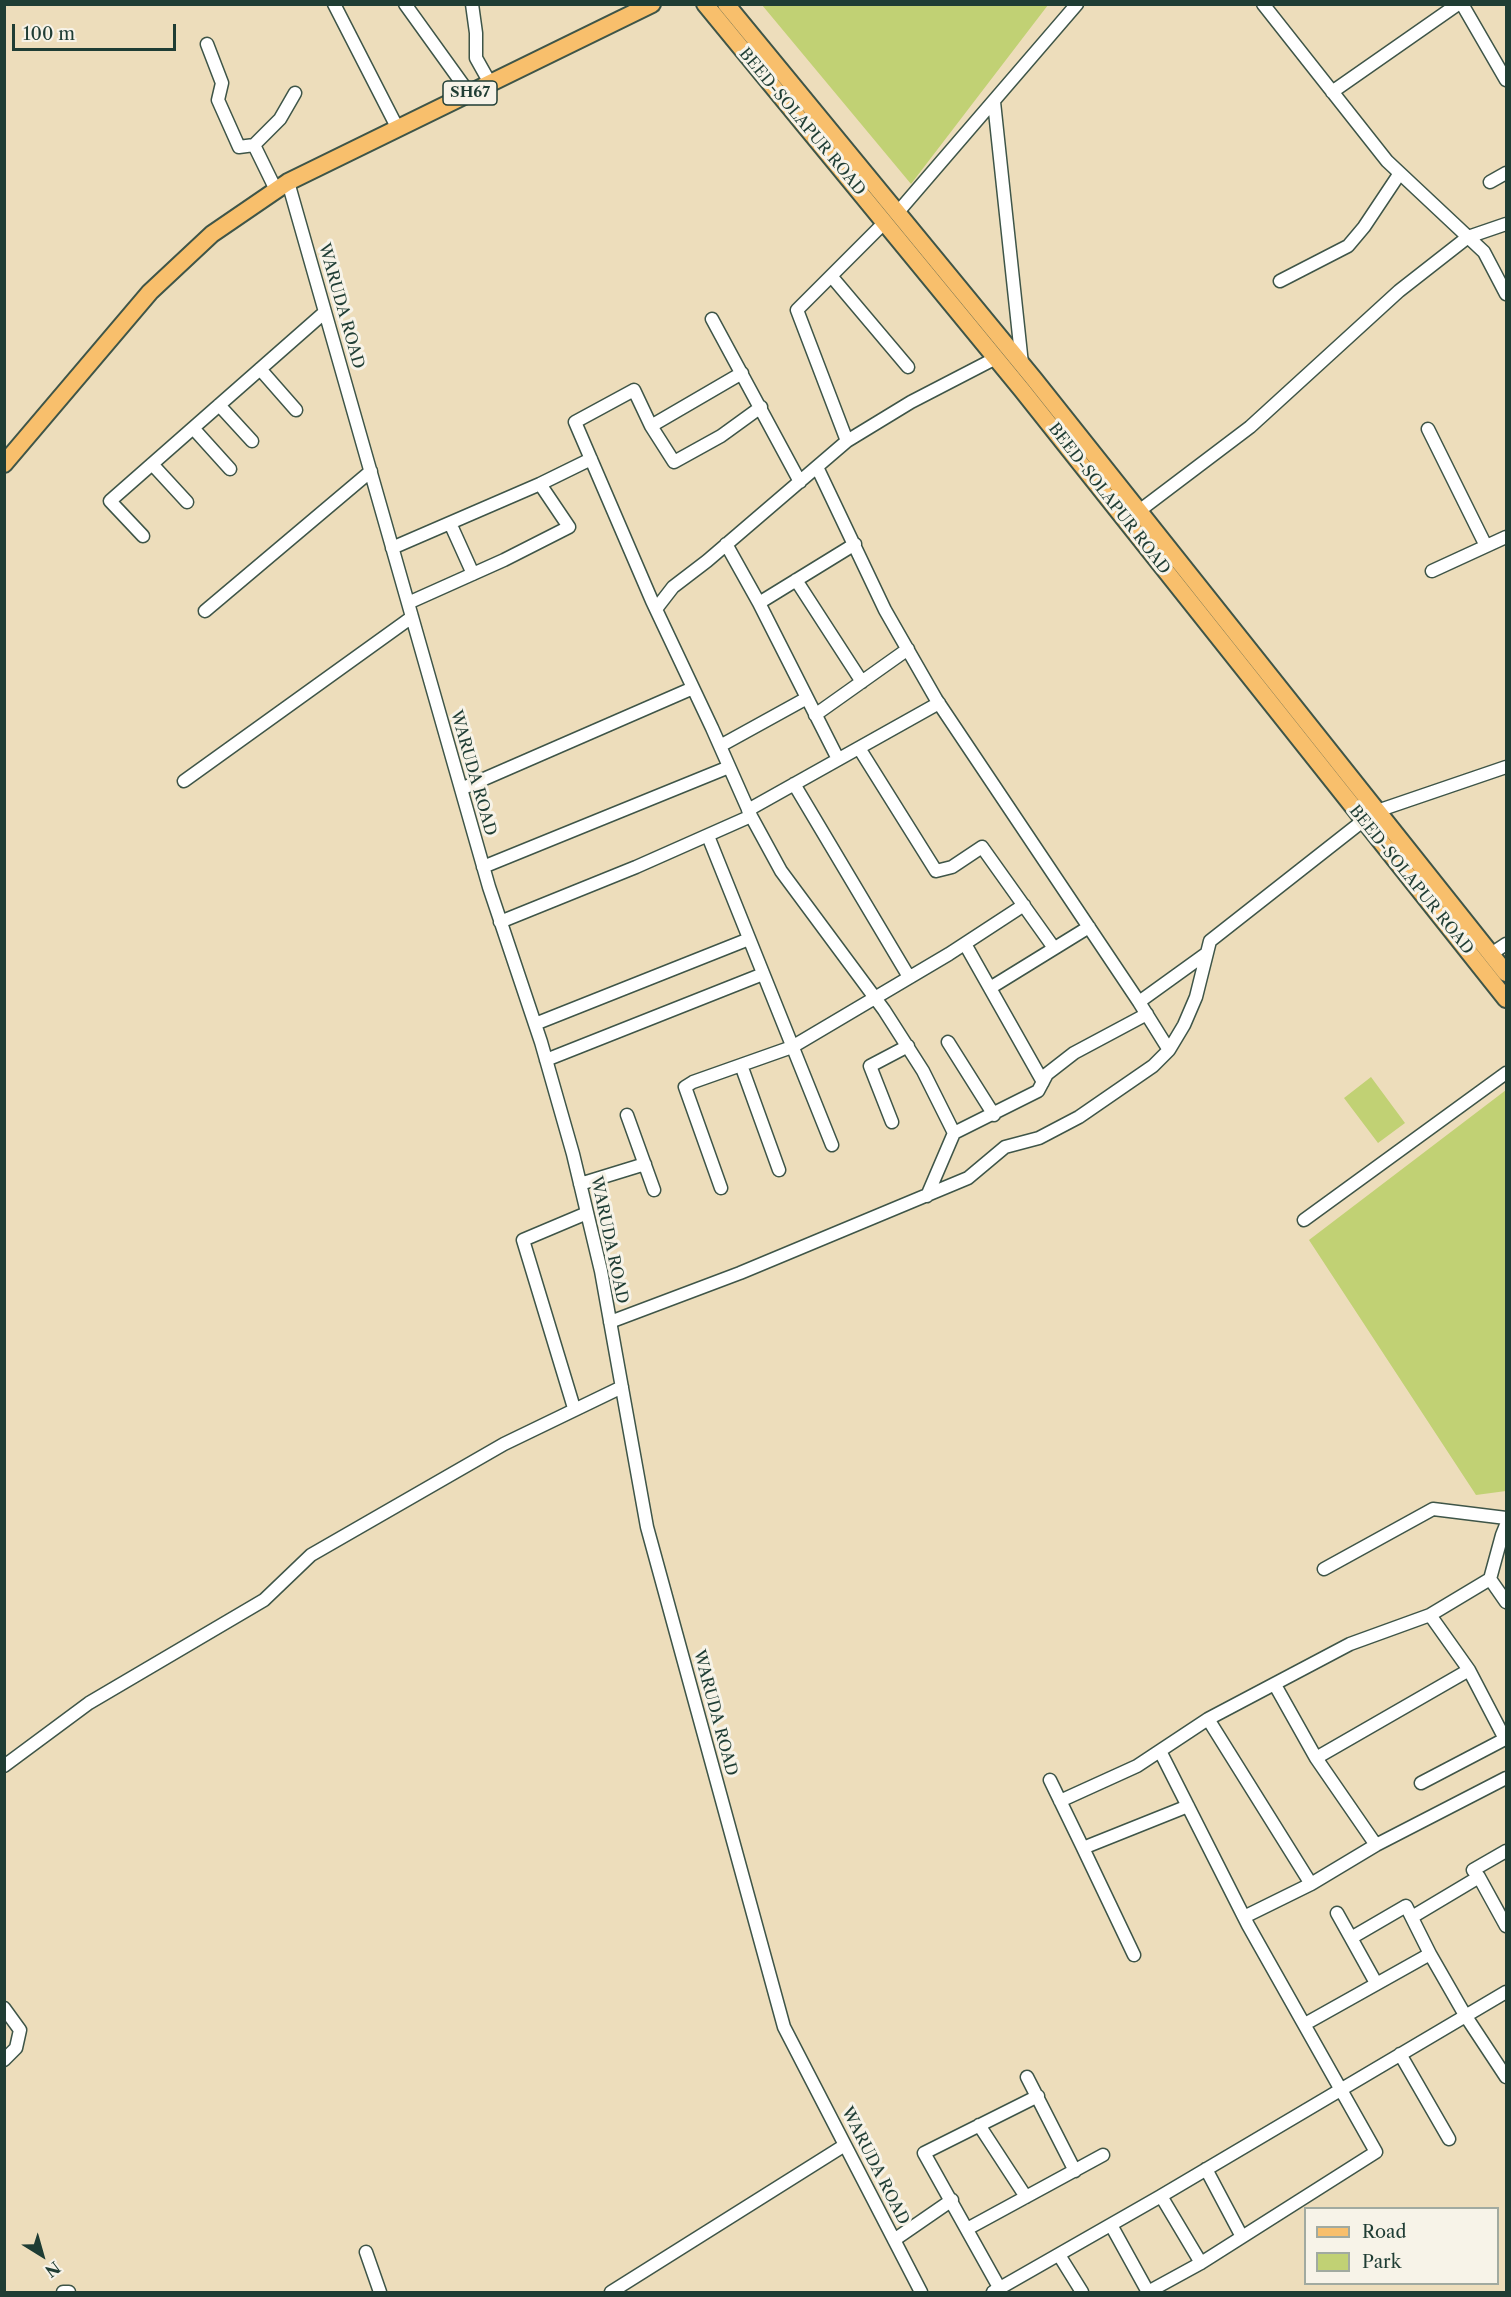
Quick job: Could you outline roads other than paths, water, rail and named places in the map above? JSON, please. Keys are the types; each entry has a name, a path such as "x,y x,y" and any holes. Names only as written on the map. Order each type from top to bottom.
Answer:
{"main road":[{"name":"SH67","path":"4,464 150,292 212,234 282,186 397,127 652,4"},
{"name":"BEED-SOLAPUR ROAD","path":"705,4 1022,364 1139,511 1370,815 1506,999"},
{"name":"BEED-SOLAPUR ROAD","path":"726,4 892,217 996,358 1370,815 1506,973"}],"street":[{"path":"334,4 397,127"},
{"path":"405,4 469,93"},
{"path":"472,4 476,33 476,58 490,83"},
{"path":"847,441 797,310 892,217 1077,4"},
{"path":"1263,4 1387,162 1484,252 1506,294"},
{"path":"1332,92 1460,4 1506,80"},
{"path":"207,44 222,83 218,100 239,147 254,146 280,119 295,93"},
{"path":"994,102 1022,364"},
{"name":"WARUDA ROAD","path":"254,146 282,186 326,312 460,789 500,921 546,1060 587,1213 610,1322 647,1527 784,2027 921,2292"},
{"path":"1280,281 1348,246 1364,227 1400,173"},
{"path":"1490,182 1506,173"},
{"path":"1139,511 1250,427 1399,291 1468,237 1504,228"},
{"path":"832,277 908,367"},
{"path":"143,536 110,501 326,312"},
{"path":"712,320 800,482"},
{"path":"656,609 673,587 847,441 910,402 996,358"},
{"path":"260,369 296,410"},
{"path":"651,426 742,373"},
{"path":"761,407 721,436 674,462 651,426 634,390 575,422 656,609 749,813 781,871 875,997 908,1046 954,1134"},
{"path":"219,405 252,441"},
{"path":"193,428 230,470"},
{"path":"1428,429 1486,546"},
{"path":"392,548 540,484 591,459"},
{"path":"152,464 187,502"},
{"path":"817,467 885,610 939,703 1169,1050"},
{"path":"205,611 371,471"},
{"path":"408,603 569,527 540,484"},
{"path":"450,523 473,574"},
{"path":"1432,571 1506,537"},
{"path":"726,544 759,603 838,759"},
{"path":"759,603 855,544"},
{"path":"796,580 862,682"},
{"path":"184,781 412,617"},
{"path":"815,714 908,649"},
{"path":"460,789 693,688"},
{"path":"720,746 807,698"},
{"path":"500,921 708,836 794,784 939,703"},
{"path":"859,748 936,871 952,867 982,847 1054,948"},
{"path":"483,867 729,767"},
{"path":"610,1322 740,1273 927,1196 968,1178 1005,1147 1039,1138 1079,1117 1153,1066 1169,1050 1188,1016 1210,941 1370,815 1506,767"},
{"path":"794,784 909,977"},
{"path":"708,836 832,1145"},
{"path":"721,1188 685,1088 693,1082 792,1047 965,944 1024,905"},
{"path":"990,988 1089,927"},
{"path":"535,1024 748,939"},
{"path":"965,944 1043,1082"},
{"path":"1491,954 1506,944"},
{"path":"1139,1002 1207,953"},
{"path":"546,1060 763,974"},
{"path":"927,1196 954,1134 1038,1091 1047,1074 1074,1053 1147,1014"},
{"path":"948,1042 994,1115"},
{"path":"892,1122 870,1066 908,1046"},
{"path":"741,1065 779,1170"},
{"path":"1304,1220 1506,1073"},
{"path":"627,1115 654,1190"},
{"path":"580,1184 645,1164"},
{"path":"574,1408 523,1240 587,1213"},
{"path":"4,1766 89,1703 264,1600 311,1555 442,1478 574,1408 622,1387"},
{"path":"1324,1569 1433,1509 1506,1518"},
{"path":"1060,1801 1137,1766 1208,1719 1350,1644 1430,1615 1490,1579 1506,1525"},
{"path":"1490,1579 1506,1602"},
{"path":"1421,1783 1505,1739 1469,1670 1430,1615"},
{"path":"1316,1758 1469,1670"},
{"path":"1275,1685 1316,1758 1376,1845"},
{"path":"1208,1719 1311,1884"},
{"path":"1111,2225 1148,2292 1201,2263 1241,2235 1376,2152 1244,1917 1160,1751"},
{"path":"1244,1917 1311,1884 1376,1845 1506,1778"},
{"path":"1050,1780 1134,1955"},
{"path":"1083,1848 1188,1806"},
{"path":"1506,1851 1473,1870 1506,1927"},
{"path":"1412,1917 1479,1877"},
{"path":"1351,1938 1406,1906 1430,1954 1465,2014 1502,2058 1506,2078"},
{"path":"1337,1913 1376,1983"},
{"path":"1305,2024 1430,1954"},
{"path":"1038,2096 924,2153 1004,2289 1465,2014 1506,1992"},
{"path":"4,2008 20,2030 16,2048 4,2060"},
{"path":"1400,2054 1449,2139"},
{"path":"1027,2078 1075,2171"},
{"path":"979,2125 1026,2197"},
{"path":"611,2292 845,2145"},
{"path":"968,2229 1103,2156"},
{"path":"1206,2169 1241,2235"},
{"path":"1161,2196 1201,2263"},
{"path":"894,2240 952,2200"},
{"path":"366,2252 380,2292"},
{"path":"1059,2255 1082,2292"},
{"path":"63,2292 69,2292"}]}
